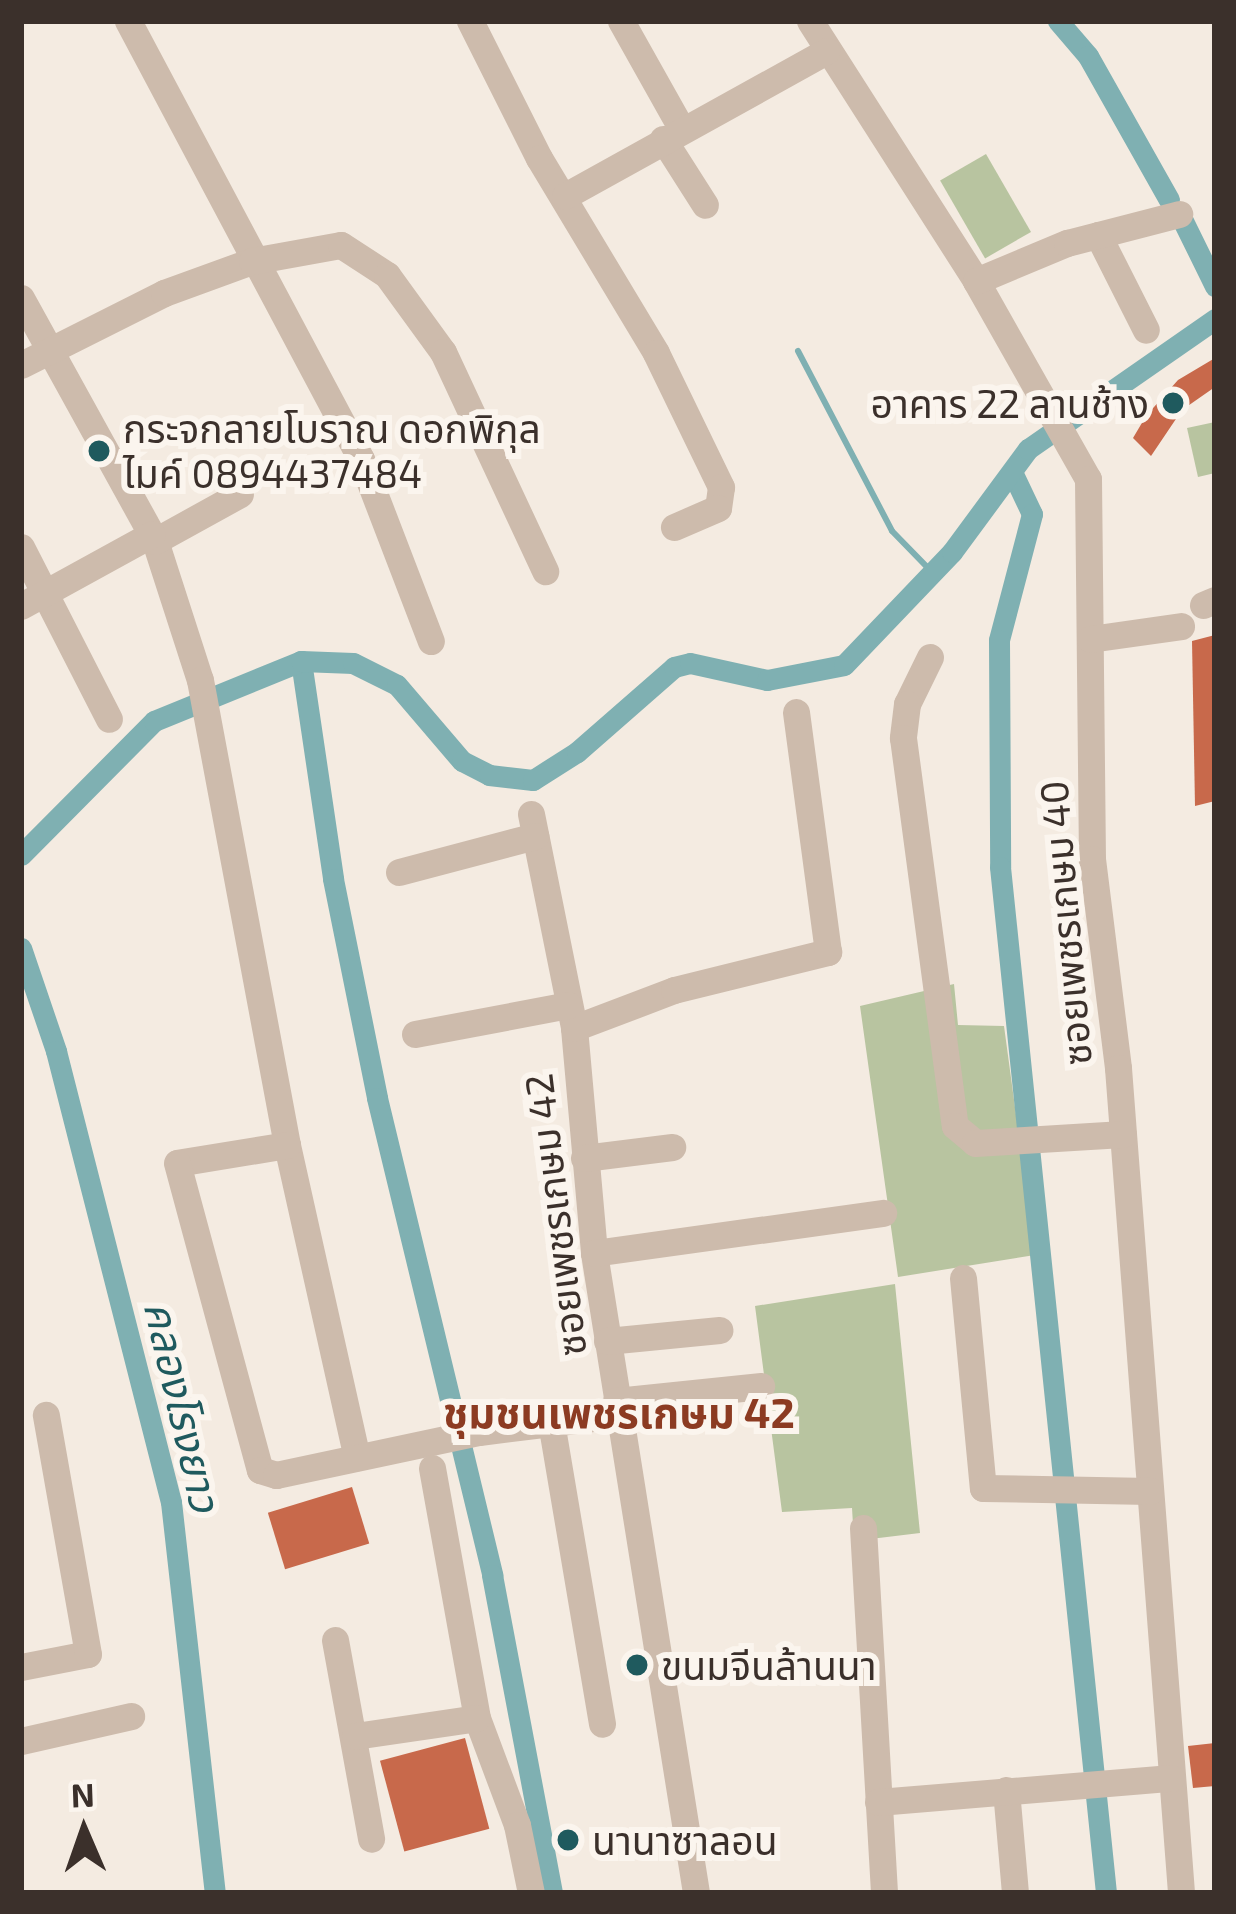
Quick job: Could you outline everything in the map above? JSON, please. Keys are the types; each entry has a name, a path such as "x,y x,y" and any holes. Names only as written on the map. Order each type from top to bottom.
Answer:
{"street":[{"path":"128,21 361,459 431,641"},
{"path":"470,21 656,352 721,487 718,508 674,527"},
{"path":"621,21 705,205"},
{"name":"ซอยเพชรเกษม 40","path":"810,21 1049,404 1091,497 1092,859 1123,1134 1181,1893"},
{"path":"565,196 827,51"},
{"path":"976,281 1098,236 1179,214"},
{"path":"1098,236 1146,330"},
{"path":"21,365 148,300 252,261 340,245 387,275 466,392 544,571"},
{"path":"21,298 153,538 200,680 287,1145 357,1456"},
{"path":"21,606 240,494"},
{"path":"21,547 109,719"},
{"path":"1090,639 1181,626"},
{"path":"930,657 907,704 903,738 948,1106 955,1126 975,1143 1123,1134"},
{"path":"415,1034 571,1017 827,952 796,712"},
{"name":"ซอยเพชรเกษม 42","path":"399,872 533,825 571,1017 594,1253 696,1893"},
{"path":"287,1145 185,1158 176,1169 260,1470 276,1475 457,1437 761,1386"},
{"path":"584,1158 672,1147"},
{"path":"594,1253 883,1213"},
{"path":"963,1278 983,1488 1070,1485 1150,1491"},
{"path":"607,1341 719,1330"},
{"path":"21,1667 88,1654 46,1415"},
{"path":"551,1422 602,1724"},
{"path":"432,1468 477,1718 518,1825 531,1893"},
{"path":"863,1528 884,1890"},
{"path":"335,1640 371,1839"},
{"path":"21,1741 131,1716"},
{"path":"355,1736 477,1718"},
{"path":"878,1802 1171,1778"},
{"path":"1006,1790 1016,1893"}],"green space":[{"path":"986,154 1031,232 985,258 940,180"},
{"path":"1215,422 1215,473 1198,477 1187,428"},
{"path":"954,984 958,1025 1004,1026 1035,1255 898,1277 860,1006"},
{"path":"895,1284 920,1533 854,1541 852,1508 782,1512 755,1306"}],"building":[{"name":"อาคาร 22 ลานช้าง","path":"1215,358 1215,387 1182,410 1151,456 1133,438 1146,416 1178,380"},
{"path":"1215,635 1215,801 1195,806 1192,641"},
{"path":"352,1487 369,1543 285,1569 268,1513"},
{"path":"465,1738 489,1829 404,1852 380,1761"},
{"path":"1215,1743 1215,1786 1193,1788 1188,1746"}],"waterway":[{"path":"1058,21 1088,56 1169,200"},
{"path":"1182,219 1215,286"},
{"path":"21,855 154,721 301,661 353,663 397,685 462,761 489,775 533,780 577,752 674,667 690,663 767,680 844,665 952,552 1028,449 1215,319"},
{"path":"798,351 892,531 932,572"},
{"path":"1013,474 1032,514 999,640 1000,867 1106,1893"},
{"path":"301,661 333,879 377,1098 492,1575 552,1893"},
{"name":"คลองโรงยาว","path":"21,948 56,1051 171,1502 215,1893"}],"place":[{"name":"อาคาร 22 ลานช้าง","path":"1173,403"},
{"name":"กระจกลายโบราณ ดอกพิกุล ไมค์ 0894437484","path":"99,451"},
{"name":"ขนมจีนล้านนา","path":"637,1665"},
{"name":"นานาซาลอน","path":"568,1840"}],"district":[{"name":"ชุมชนเพชรเกษม 42","path":"619,1411"}]}
